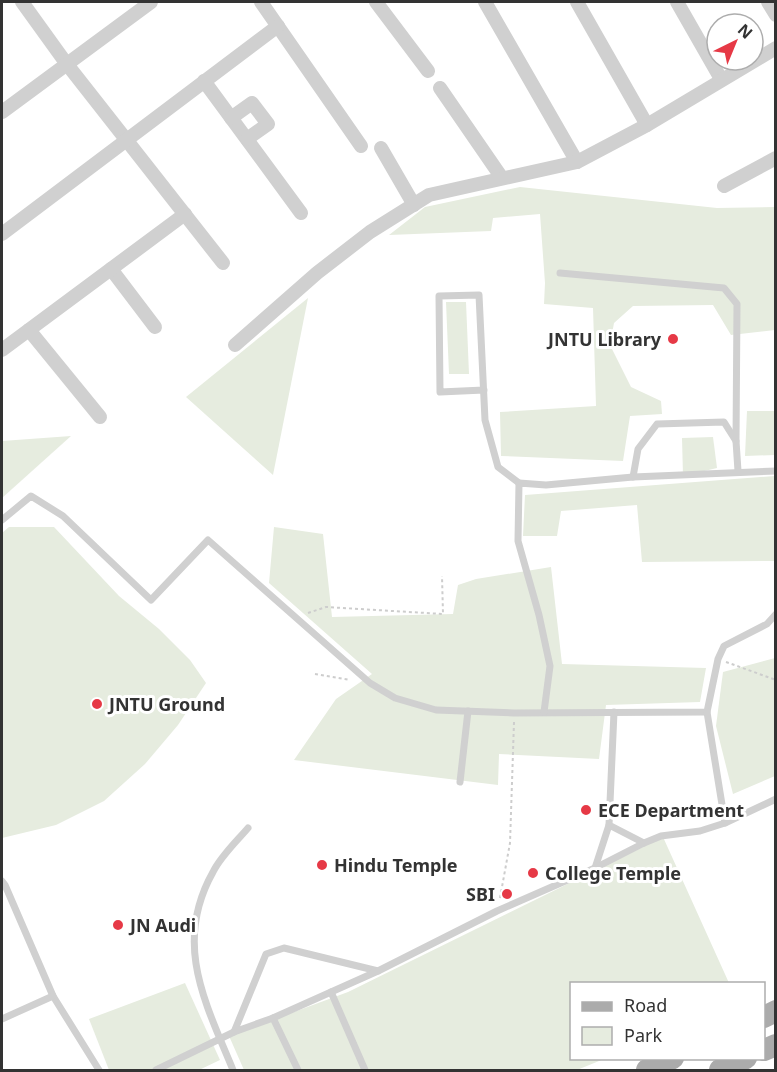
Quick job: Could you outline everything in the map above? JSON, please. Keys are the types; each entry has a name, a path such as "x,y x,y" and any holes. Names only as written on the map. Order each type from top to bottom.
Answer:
{"main road":[{"path":"647,1071 671,1060"},
{"path":"720,1071 744,1060"}],"street":[{"path":"22,2 66,63 223,262"},
{"path":"2,112 151,2"},
{"path":"261,2 360,146"},
{"path":"376,2 428,71"},
{"path":"485,2 577,162"},
{"path":"577,2 647,125"},
{"path":"677,2 721,79"},
{"path":"768,2 776,15"},
{"path":"2,234 125,139 278,26"},
{"path":"235,345 317,273 370,232 429,195 577,162 647,125 776,48"},
{"path":"204,81 301,213"},
{"path":"440,88 502,178"},
{"path":"231,118 252,103 268,124 247,139"},
{"path":"381,148 414,205"},
{"path":"724,186 776,158"},
{"path":"2,350 185,214"},
{"path":"111,269 156,327"},
{"path":"29,330 100,417"}],"lane":[{"path":"560,273 724,288 730,294 737,304 736,441 738,471"},
{"path":"484,390 440,392 439,296 479,295 484,390 485,420 498,467 519,483 546,485 633,477 776,471"},
{"path":"633,477 638,449 657,424 724,422 736,441"},
{"path":"519,483 518,541 539,615 550,666 544,712"},
{"path":"2,520 31,496 63,516 151,600 208,540 370,683 395,698 436,710 514,713 707,712"},
{"path":"725,823 707,712 718,659 724,646 767,624 776,614"},
{"path":"460,782 468,711"},
{"path":"595,868 609,825 614,712"},
{"path":"156,1071 234,1032 273,1018 378,971 497,911 595,868 644,843 661,836 700,831 725,823 776,799"},
{"path":"609,825 644,843"},
{"path":"232,1071 201,993 194,950 198,905 214,870 248,828"},
{"path":"2,881 53,996 99,1071"},
{"path":"234,1032 266,954 284,948 378,971"},
{"path":"331,992 365,1071"},
{"path":"2,1018 53,996"},
{"path":"273,1018 298,1071"}],"path":[{"path":"296,617 326,607 443,614 442,576"},
{"path":"718,659 776,680"},
{"path":"315,674 370,683"},
{"path":"497,911 510,843 514,713"}],"green space":[{"path":"520,187 717,208 775,207 775,330 731,335 713,305 633,306 614,323 610,345 631,387 661,401 662,414 630,416 623,461 501,456 500,412 596,406 593,308 544,304 545,283 540,214 493,218 491,231 389,235 425,207"},
{"path":"308,298 273,475 186,397"},
{"path":"446,302 466,302 469,374 449,374"},
{"path":"747,411 775,411 775,455 745,456"},
{"path":"71,436 2,498 2,441"},
{"path":"713,437 717,468 683,476 682,438"},
{"path":"775,476 775,561 642,562 637,505 561,511 557,536 523,536 525,495"},
{"name":"JNTU Ground","path":"9,527 54,527 119,596 159,629 190,660 206,683 178,725 145,764 104,801 56,825 2,838 2,533"},
{"path":"274,527 323,534 332,617 453,614 458,585 476,579 551,567 562,664 706,668 700,702 606,705 599,759 499,754 498,785 294,760 336,699 372,674 269,583"},
{"path":"775,658 775,776 733,794 716,726 723,672"},
{"path":"663,837 729,982 570,982 570,1060 602,1060 577,1070 244,1070 229,1036 348,992"},
{"path":"185,983 220,1060 199,1070 109,1070 89,1019"}],"place":[{"name":"JNTU Library","path":"673,339"},
{"name":"JNTU Ground","path":"97,704"},
{"name":"ECE Department","path":"586,810"},
{"name":"Hindu Temple","path":"322,865"},
{"name":"College Temple","path":"533,873"},
{"name":"SBI","path":"507,894"},
{"name":"JN Audi","path":"118,925"}]}
